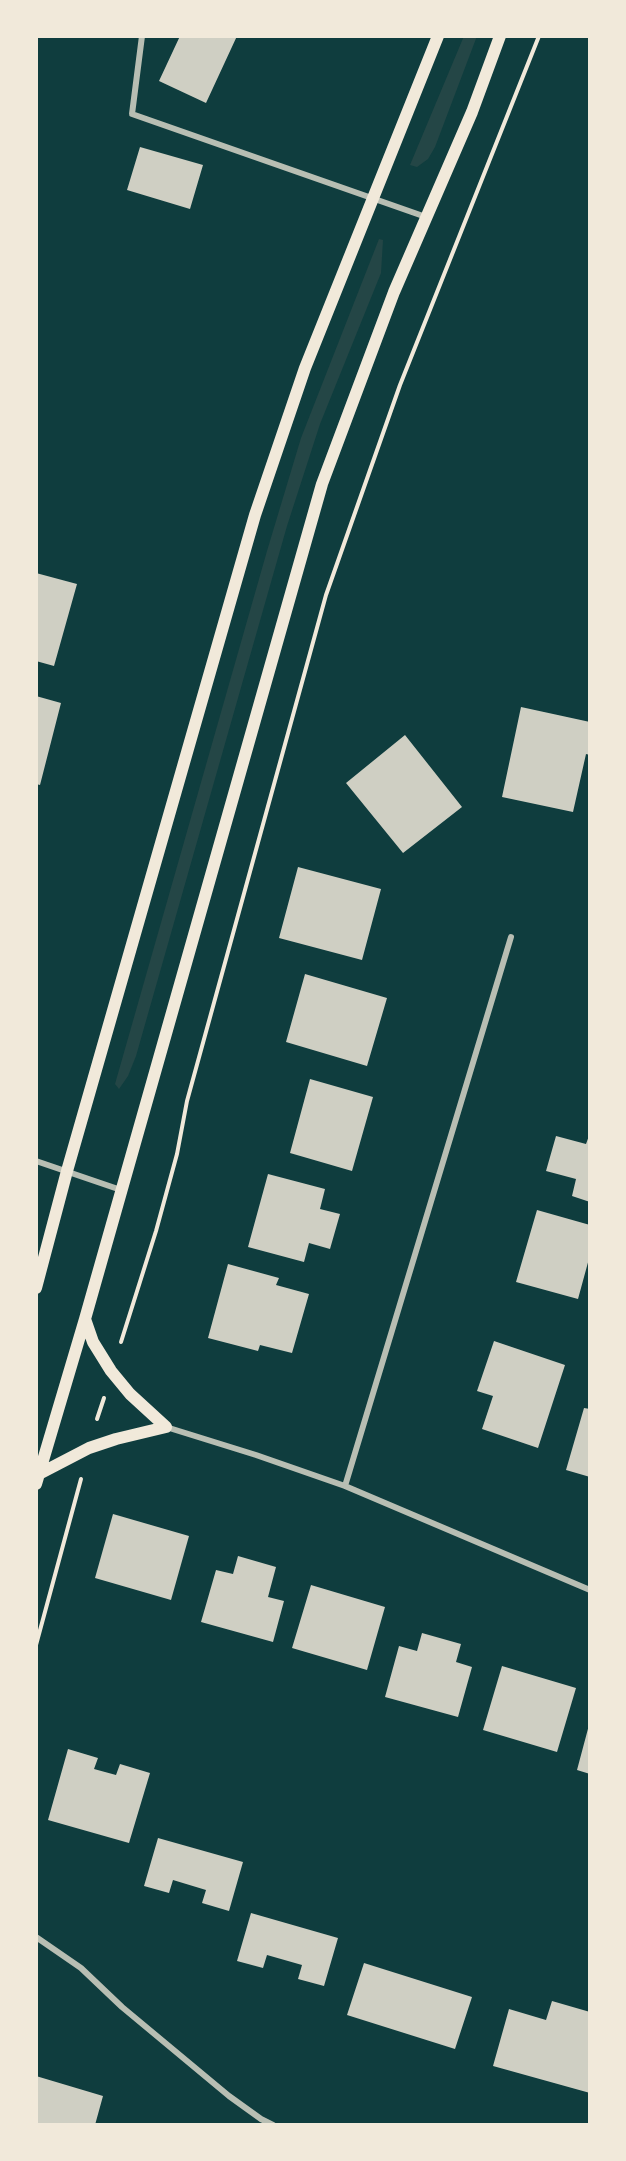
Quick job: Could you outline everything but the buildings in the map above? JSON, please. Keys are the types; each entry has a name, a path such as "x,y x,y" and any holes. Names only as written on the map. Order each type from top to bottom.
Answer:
{"main road":[{"path":"36,1288 67,1171 255,515 304,368 438,36"},
{"path":"38,1479 322,484 394,292 472,112 500,36"},
{"path":"85,1318 93,1342 111,1371 130,1394 166,1427"},
{"path":"38,1479 89,1448 116,1438 166,1427"}],"street":[{"path":"142,36 132,114 426,217"},
{"path":"345,1486 511,937"},
{"path":"36,1161 121,1190"},
{"path":"166,1427 345,1486 590,1590"},
{"path":"36,1936 81,1968 122,2007 229,2096 273,2125"}],"path":[{"path":"36,1645 111,1371 156,1231 177,1154 187,1101 326,596 400,385 539,36"}],"shaded area":[{"path":"464,36 477,36 435,147 428,159 417,167 410,165"},
{"path":"379,239 383,240 381,273 320,424 287,526 136,1056 128,1076 119,1089 115,1084 301,438"}]}
